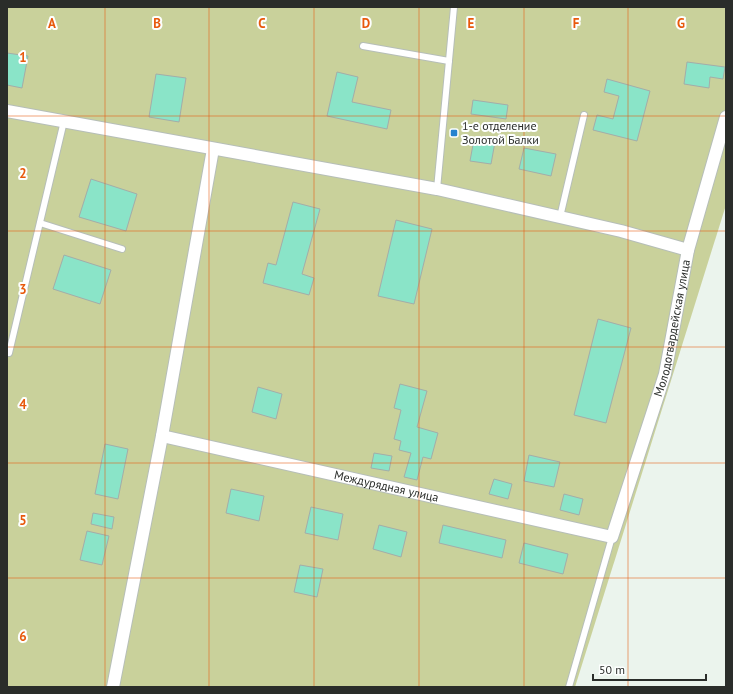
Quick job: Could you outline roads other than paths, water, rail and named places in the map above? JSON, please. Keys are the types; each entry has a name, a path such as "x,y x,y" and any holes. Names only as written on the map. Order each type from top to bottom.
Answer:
{"street":[{"path":"7,111 437,189 621,231 688,250"},
{"name":"Молодогвардейская улица","path":"612,537 665,374 688,250 726,117"},
{"path":"114,687 162,436 213,149"},
{"name":"Междурядная улица","path":"162,436 612,537"}],"lane":[{"path":"437,189 454,7"},
{"path":"362,46 449,61"},
{"path":"560,217 584,115"},
{"path":"8,353 64,122"},
{"path":"40,223 122,249"},
{"path":"569,687 612,537"}],"place":[{"name":"1-е отделение Золотой Балки","path":"454,133"}]}
